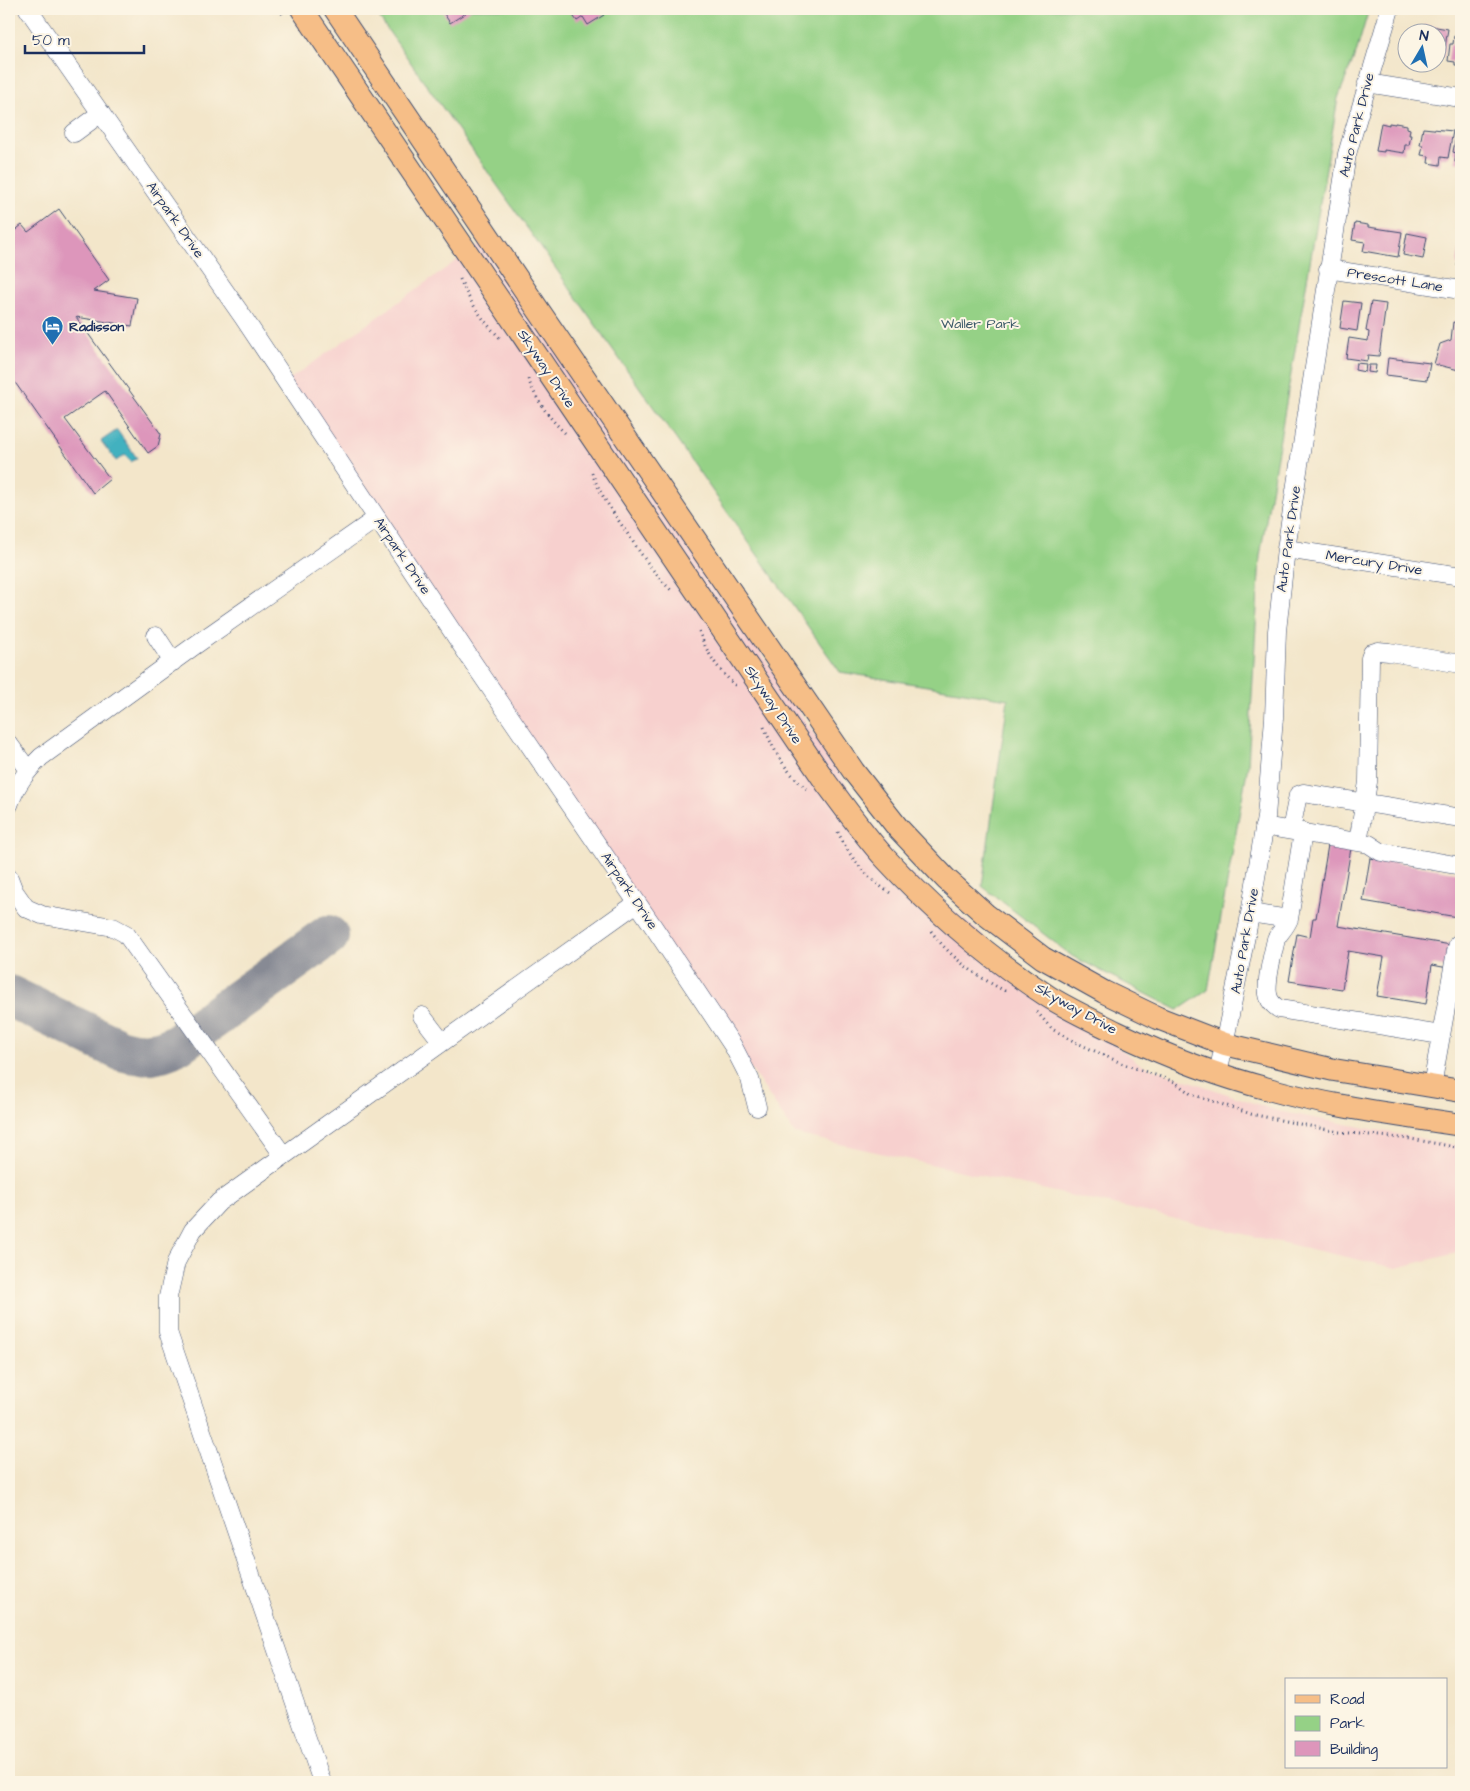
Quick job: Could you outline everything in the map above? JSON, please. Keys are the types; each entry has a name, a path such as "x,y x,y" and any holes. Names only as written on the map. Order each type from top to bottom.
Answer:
{"main road":[{"name":"Skyway Drive","path":"302,9 826,784 884,857 939,912 967,937 1050,997 1095,1022 1164,1055 1272,1091 1344,1106 1461,1125"},
{"name":"Skyway Drive","path":"335,9 854,772 898,828 946,879 985,914 1043,958 1112,996 1158,1018 1225,1044 1334,1070 1461,1091"}],"street":[{"name":"Auto Park Drive","path":"1218,1074 1250,913 1264,826 1274,718 1277,631 1286,549 1328,269 1347,154 1390,9"},
{"name":"Airpark Drive","path":"30,10 243,317 485,681 732,1046 750,1079 757,1106"},
{"path":"1367,82 1461,98"},
{"path":"74,133 101,113"},
{"name":"Prescott Lane","path":"1328,269 1461,290"},
{"path":"9,805 14,790 28,770 41,757 357,530 377,518"},
{"name":"Mercury Drive","path":"1286,549 1461,576"},
{"path":"156,636 173,662"},
{"path":"1358,842 1368,782 1370,658 1372,653 1378,651 1389,652 1461,664"},
{"path":"9,744 28,770"},
{"path":"1441,1035 1280,1009 1272,1005 1268,998 1267,987 1276,939 1289,919 1297,831 1296,801 1298,795 1302,793 1461,818"},
{"path":"1264,826 1369,844 1381,852 1461,866"},
{"path":"9,878 14,891 26,908 42,915 113,927 126,934 283,1156"},
{"path":"322,1782 168,1332 168,1297 176,1262 193,1230 219,1202 637,903"},
{"path":"1250,913 1289,919"},
{"path":"1432,1086 1441,1035 1456,983 1456,951 1458,944 1461,942"},
{"path":"422,1016 442,1042"}],"shaded area":[{"path":"487,239 897,861 1052,995 1140,1064 1277,1111 1461,1146 1461,1252 1396,1268 795,1134 286,382"}],"green space":[{"name":"Waller Park","path":"373,9 1369,9 1357,50 1338,98 1260,556 1248,765 1208,990 1178,1010 1072,956 982,886 1008,699 840,672"}],"water":[{"path":"117,430 137,458 131,462 125,455 116,461 101,441"}],"building":[{"path":"441,9 472,9 450,23"},
{"path":"568,9 599,9 604,15 588,25 583,17 577,21"},
{"path":"1454,36 1461,37 1461,66 1455,65 1455,62 1448,61 1450,44 1453,44"},
{"path":"1381,123 1407,125 1407,128 1410,129 1409,135 1411,135 1409,145 1405,145 1404,153 1384,150 1384,152 1376,151"},
{"path":"1423,128 1453,131 1448,158 1441,157 1440,165 1428,163 1429,156 1421,155 1423,145 1420,145"},
{"path":"1456,135 1461,136 1461,163 1455,162 1456,153 1453,152"},
{"name":"Radisson","path":"59,209 109,280 94,291 137,298 132,326 76,317 161,434 158,446 148,453 105,391 65,419 110,479 93,493 9,374 9,235 22,225 28,232"},
{"path":"1355,223 1402,232 1398,257 1363,251 1365,242 1352,240"},
{"path":"1407,233 1427,237 1423,259 1403,255"},
{"path":"1460,246 1461,265 1457,265"},
{"path":"1344,301 1361,303 1357,331 1340,328"},
{"path":"1371,302 1386,304 1379,356 1368,355 1367,361 1346,358 1349,338 1368,341 1369,332 1366,331"},
{"path":"1453,322 1461,324 1461,360 1459,370 1434,364 1440,344 1451,340"},
{"path":"1388,358 1430,363 1427,380 1386,375"},
{"path":"1356,363 1366,364 1365,372 1355,370"},
{"path":"1369,365 1376,365 1375,373 1368,372"},
{"path":"1328,845 1351,848 1338,926 1451,945 1448,968 1432,965 1426,1004 1377,996 1384,957 1348,951 1342,989 1289,981 1297,934 1310,937 1313,918 1316,918"},
{"path":"1370,858 1461,873 1461,893 1457,917 1363,901"}],"taxiway":[{"path":"9,996 121,1050 144,1054 158,1052 179,1043 328,936"}],"place":[{"name":"Radisson","path":"53,346"}]}
